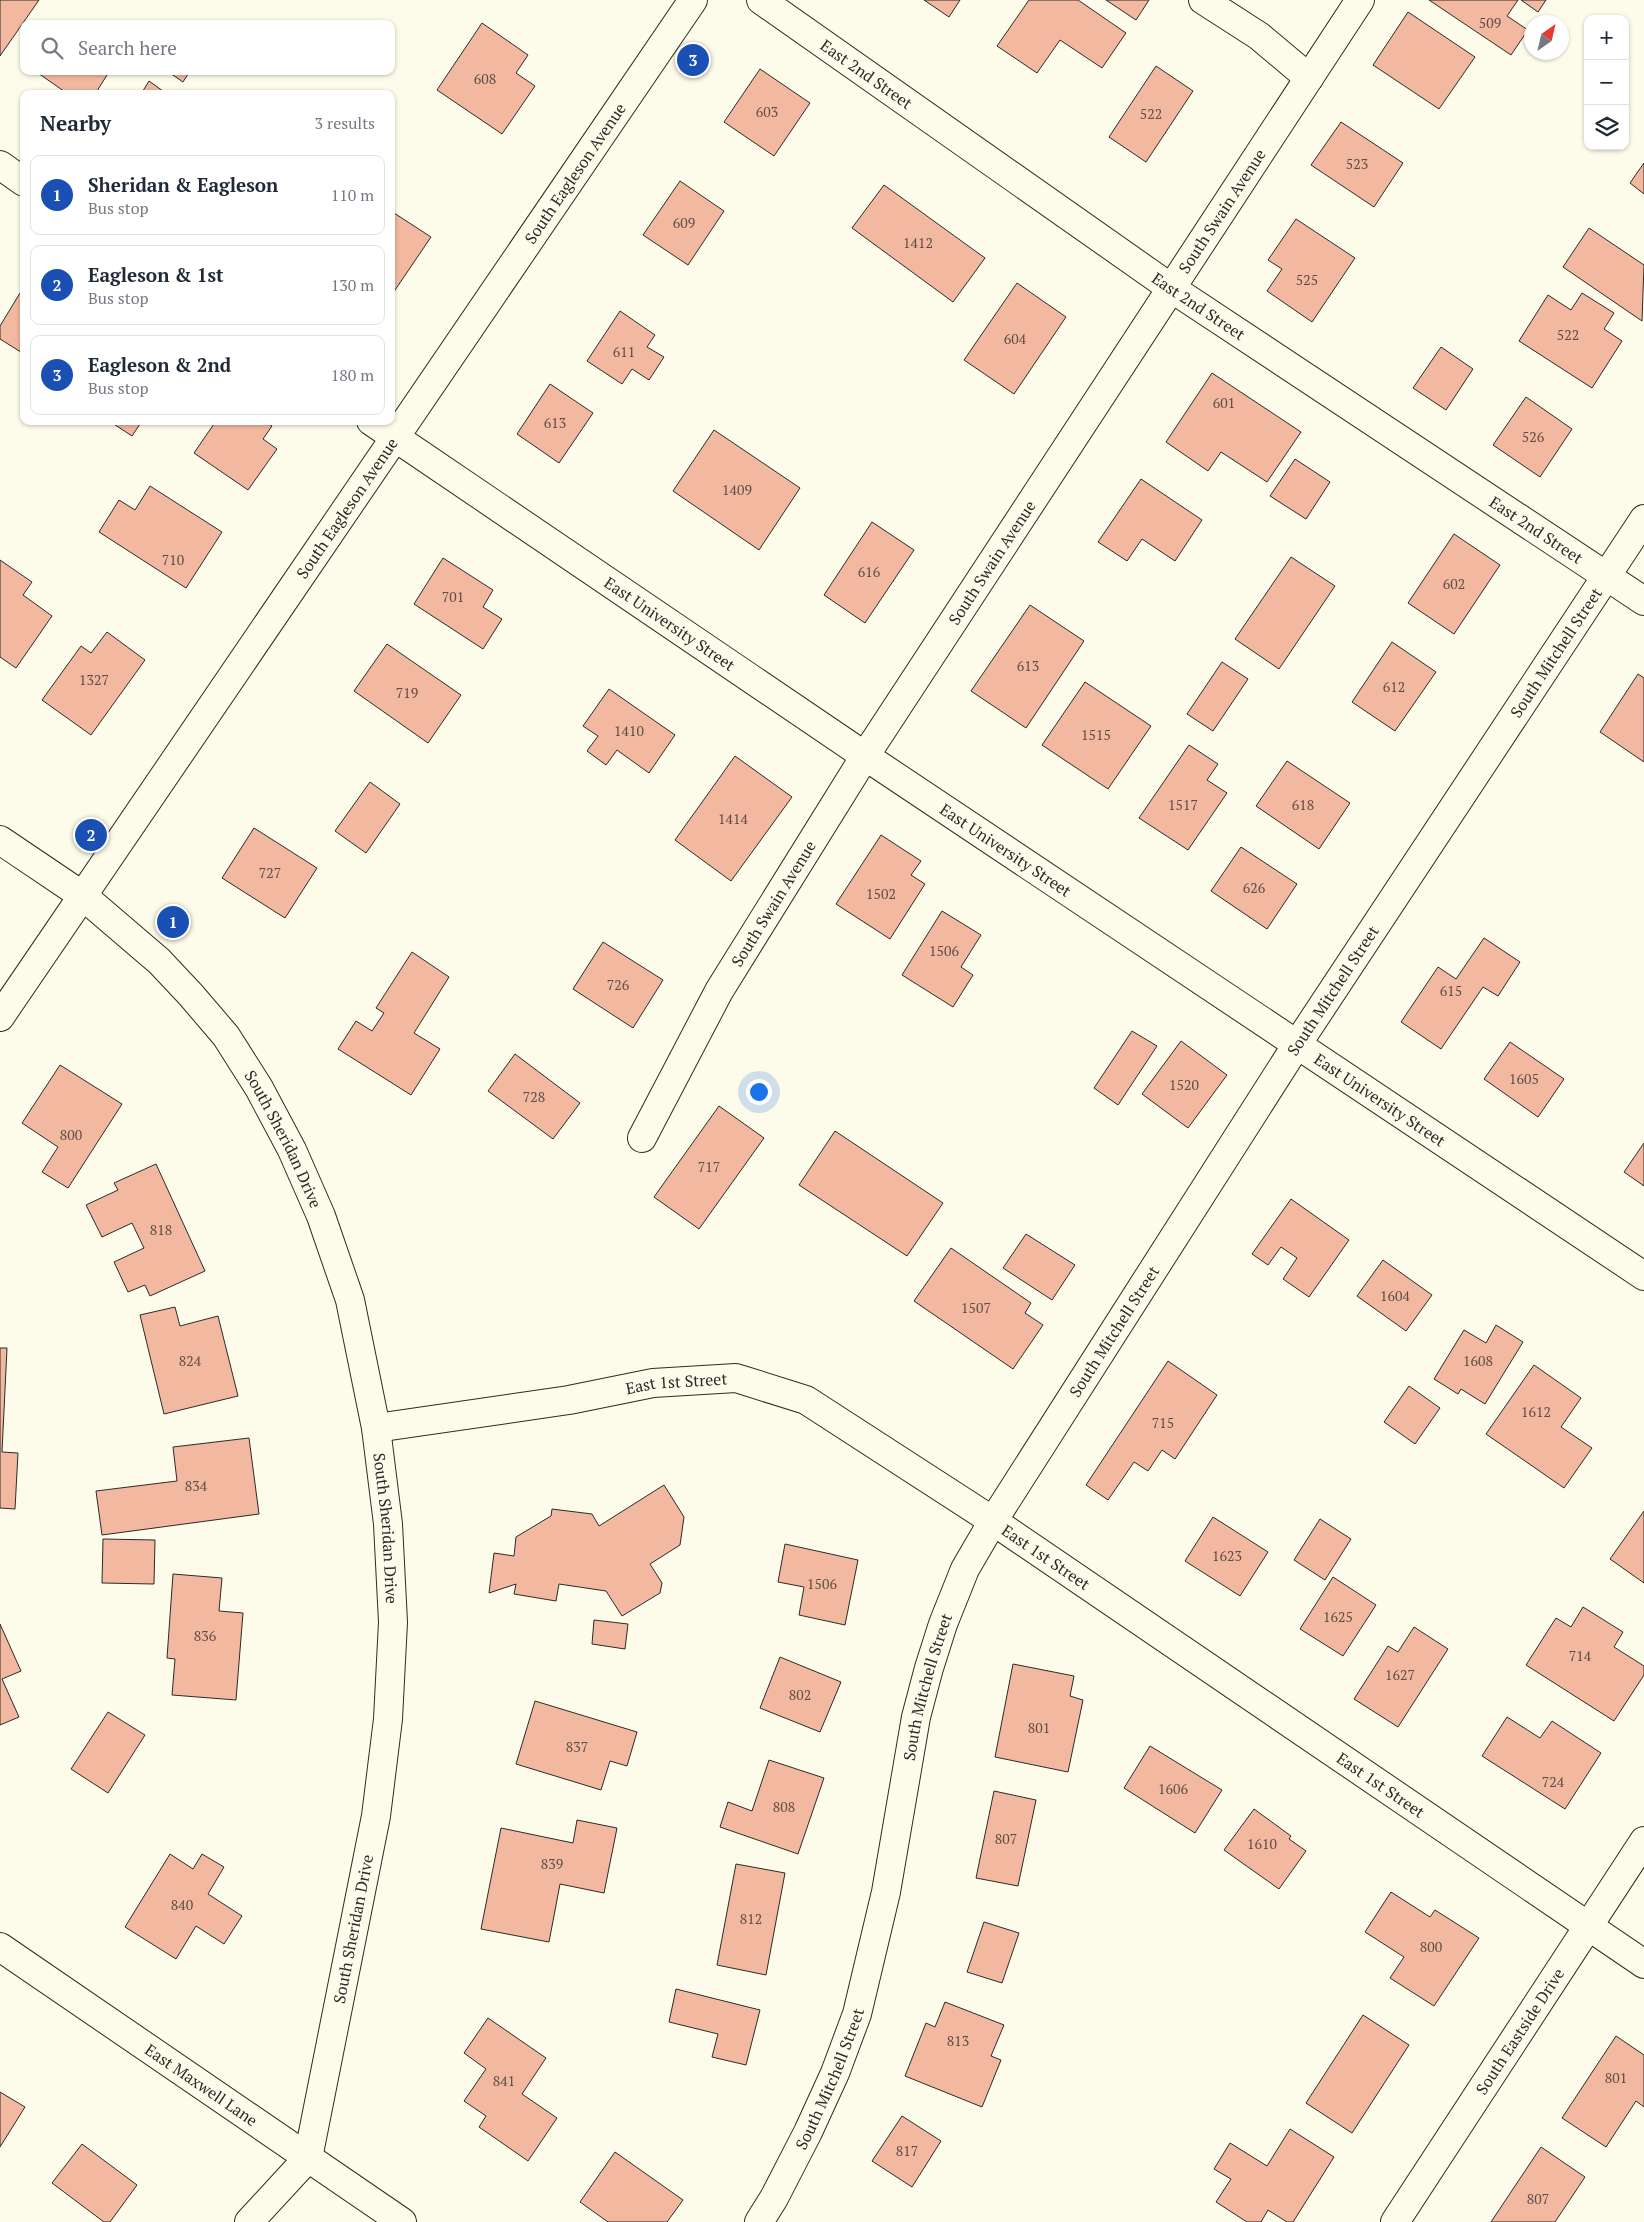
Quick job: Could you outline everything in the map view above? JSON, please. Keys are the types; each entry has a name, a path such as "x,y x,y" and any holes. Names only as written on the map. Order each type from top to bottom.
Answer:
{"street":[{"name":"South Eagleson Avenue","path":"0,1016 693,0"},
{"name":"East 2nd Street","path":"761,0 1172,288 1644,602"},
{"path":"1203,0 1259,36 1309,78"},
{"name":"South Swain Avenue","path":"642,1138 719,991 865,756 1360,0"},
{"path":"0,165 20,179"},
{"name":"East University Street","path":"377,425 1296,1046 1644,1276"},
{"name":"South Mitchell Street","path":"759,2222 774,2198 808,2132 835,2073 857,2014 886,1892 916,1717 943,1624 965,1569 993,1521 1296,1046 1644,519"},
{"path":"0,840 83,896"},
{"name":"South Sheridan Drive","path":"83,896 158,961 191,995 226,1036 259,1088 292,1150 321,1216 350,1300 376,1428 388,1524 392,1612 388,1719 376,1816 308,2158"},
{"name":"East 1st Street","path":"376,1428 569,1400 652,1382 736,1378 806,1400 993,1521 1644,1964"},
{"name":"South Eastside Drive","path":"1395,2222 1644,1841"},
{"name":"East Maxwell Lane","path":"0,1948 402,2222"},
{"path":"249,2222 308,2158"}],"building":[{"path":"0,0 39,0 25,20 20,20 20,27 0,56"},
{"path":"924,0 960,0 949,17"},
{"path":"1029,0 1078,0 1126,33 1102,68 1060,40 1037,73 997,46"},
{"path":"1106,0 1149,0 1136,20"},
{"path":"1429,0 1518,0 1507,16 1524,27 1524,36 1511,55"},
{"path":"1521,0 1546,0 1538,12"},
{"path":"1408,12 1475,57 1439,109 1373,65"},
{"path":"482,23 528,55 516,73 535,86 502,134 437,90"},
{"path":"1156,66 1193,91 1146,162 1109,137"},
{"path":"760,69 810,103 774,156 724,122"},
{"path":"41,75 107,75 98,90 62,90"},
{"path":"173,75 187,75 183,82"},
{"path":"149,81 161,90 143,90"},
{"path":"1341,122 1403,163 1374,207 1311,165"},
{"path":"1644,163 1644,194 1630,183"},
{"path":"680,181 724,211 688,265 643,235"},
{"path":"884,185 985,258 953,302 852,228"},
{"path":"395,214 431,237 395,290"},
{"path":"1296,219 1355,258 1312,322 1267,291 1282,269 1268,260"},
{"path":"1589,228 1644,265 1642,321 1563,267"},
{"path":"1017,283 1066,317 1014,394 964,360"},
{"path":"20,293 20,352 0,339 0,326"},
{"path":"1582,293 1614,313 1604,329 1622,341 1592,388 1519,341 1548,295 1571,310"},
{"path":"620,311 655,335 647,347 664,357 649,380 632,369 622,384 587,361"},
{"path":"1441,347 1473,369 1446,410 1413,388"},
{"path":"1212,373 1301,432 1267,482 1221,452 1208,471 1166,442"},
{"path":"550,384 593,413 559,463 517,434"},
{"path":"1526,397 1572,429 1540,477 1493,445"},
{"path":"115,425 139,425 132,436"},
{"path":"213,425 271,425 272,426 263,439 277,449 248,490 194,453"},
{"path":"714,430 800,488 759,550 673,491"},
{"path":"1295,459 1330,482 1306,519 1270,496"},
{"path":"1141,479 1202,520 1175,561 1142,539 1127,561 1098,542"},
{"path":"150,486 222,532 186,588 99,532 119,500 135,510"},
{"path":"872,522 914,550 865,623 824,595"},
{"path":"1454,534 1500,565 1454,634 1408,603"},
{"path":"1291,557 1335,586 1279,669 1235,639"},
{"path":"443,558 493,590 483,607 502,619 483,649 414,604"},
{"path":"0,560 32,582 23,595 52,616 16,668 0,657"},
{"path":"1030,605 1084,641 1026,728 971,691"},
{"path":"107,632 145,660 91,735 42,700 81,646 91,653"},
{"path":"1392,642 1436,672 1395,731 1352,702"},
{"path":"387,644 461,695 428,743 354,691"},
{"path":"1222,662 1248,679 1213,731 1187,714"},
{"path":"1638,674 1644,678 1644,762 1600,732"},
{"path":"1085,682 1151,726 1108,789 1042,745"},
{"path":"609,689 675,735 649,773 617,750 606,765 587,751 598,736 583,726"},
{"path":"1189,745 1218,764 1207,780 1227,793 1188,850 1139,818"},
{"path":"735,756 792,797 731,881 675,840"},
{"path":"1287,761 1350,803 1319,849 1256,806"},
{"path":"370,782 400,804 366,853 335,831"},
{"path":"254,828 317,868 285,918 222,878"},
{"path":"881,835 921,861 911,875 925,884 890,939 836,904"},
{"path":"1241,847 1297,884 1267,929 1211,891"},
{"path":"942,911 981,935 961,967 973,975 953,1007 902,975"},
{"path":"1484,938 1520,962 1498,996 1483,987 1441,1049 1401,1022 1438,967 1456,979"},
{"path":"603,942 663,980 633,1028 573,989"},
{"path":"412,952 449,977 414,1033 440,1049 411,1095 338,1049 356,1021 372,1031 384,1013 376,1008"},
{"path":"1132,1031 1157,1046 1118,1105 1094,1088"},
{"path":"1181,1041 1227,1075 1188,1128 1142,1094"},
{"path":"1510,1042 1564,1079 1538,1117 1484,1079"},
{"path":"515,1054 580,1103 553,1139 488,1091"},
{"path":"60,1065 122,1104 68,1188 42,1172 58,1147 22,1123"},
{"path":"719,1106 764,1138 699,1229 654,1197"},
{"path":"835,1131 943,1203 907,1256 799,1185"},
{"path":"1644,1143 1644,1186 1624,1172"},
{"path":"156,1164 205,1271 150,1296 145,1285 128,1292 114,1262 144,1248 132,1223 102,1237 86,1205 118,1190 114,1183"},
{"path":"1291,1199 1349,1240 1309,1297 1283,1279 1297,1258 1281,1247 1268,1265 1252,1254"},
{"path":"1026,1234 1075,1265 1052,1300 1003,1268"},
{"path":"951,1248 1031,1303 1025,1313 1043,1325 1013,1369 914,1301"},
{"path":"1383,1260 1432,1295 1406,1331 1357,1296"},
{"path":"175,1307 180,1326 218,1316 238,1396 164,1414 140,1315"},
{"path":"1496,1325 1523,1342 1485,1404 1461,1389 1458,1394 1434,1379 1464,1330 1486,1343"},
{"path":"0,1348 7,1348 2,1452 18,1453 15,1509 0,1508"},
{"path":"1168,1361 1217,1395 1175,1459 1162,1450 1148,1471 1134,1462 1108,1500 1086,1485"},
{"path":"1534,1365 1581,1398 1561,1427 1592,1448 1564,1488 1486,1434"},
{"path":"1409,1386 1440,1408 1415,1444 1384,1422"},
{"path":"249,1438 259,1514 102,1535 96,1491 177,1481 173,1447"},
{"path":"664,1485 684,1517 680,1545 650,1564 662,1583 660,1593 622,1616 606,1591 559,1584 556,1601 514,1594 516,1584 489,1593 494,1553 514,1556 516,1537 551,1516 552,1509 592,1514 599,1526"},
{"path":"1644,1511 1644,1583 1610,1559"},
{"path":"1213,1517 1268,1552 1240,1596 1185,1561"},
{"path":"1320,1519 1351,1539 1325,1580 1294,1560"},
{"path":"103,1539 155,1540 154,1584 102,1583"},
{"path":"785,1544 858,1560 845,1625 799,1615 804,1587 778,1582"},
{"path":"173,1574 222,1578 219,1611 243,1613 236,1700 172,1695 175,1659 167,1658"},
{"path":"1333,1577 1376,1605 1343,1656 1300,1629"},
{"path":"1583,1607 1623,1632 1614,1647 1644,1666 1644,1675 1614,1721 1526,1665 1556,1618 1571,1627"},
{"path":"594,1620 628,1624 625,1649 592,1644"},
{"path":"0,1624 21,1671 2,1679 19,1717 0,1725"},
{"path":"1414,1627 1448,1649 1398,1727 1354,1699 1388,1646 1398,1652"},
{"path":"780,1657 841,1682 820,1732 760,1708"},
{"path":"1013,1664 1074,1676 1070,1696 1083,1700 1068,1772 995,1757"},
{"path":"535,1701 637,1732 627,1766 610,1761 601,1790 516,1764"},
{"path":"108,1712 145,1735 108,1793 71,1769"},
{"path":"1507,1717 1540,1738 1552,1721 1601,1753 1565,1809 1482,1756"},
{"path":"1150,1746 1222,1790 1195,1833 1124,1788"},
{"path":"769,1760 824,1778 798,1854 720,1827 728,1802 752,1811"},
{"path":"994,1791 1036,1800 1018,1886 976,1878"},
{"path":"1254,1809 1291,1836 1289,1839 1306,1851 1279,1889 1224,1850"},
{"path":"577,1820 617,1828 604,1893 560,1884 549,1942 481,1929 501,1828 573,1843"},
{"path":"170,1854 193,1869 202,1854 224,1867 208,1894 242,1916 224,1944 196,1926 176,1959 125,1927"},
{"path":"736,1864 785,1873 766,1975 717,1965"},
{"path":"1391,1892 1430,1917 1435,1910 1479,1938 1434,2006 1390,1978 1404,1957 1365,1932"},
{"path":"984,1922 1019,1933 1002,1983 967,1972"},
{"path":"676,1989 760,2010 746,2065 712,2057 718,2034 669,2022"},
{"path":"945,2002 1004,2025 991,2056 1001,2060 982,2107 905,2076 926,2023 935,2027"},
{"path":"1363,2015 1409,2045 1352,2133 1306,2103"},
{"path":"488,2018 546,2058 522,2094 557,2118 528,2161 479,2127 486,2116 464,2101 486,2069 464,2053"},
{"path":"1616,2036 1644,2055 1644,2107 1636,2101 1606,2147 1562,2118"},
{"path":"0,2092 25,2107 0,2147"},
{"path":"902,2116 941,2141 912,2187 872,2161"},
{"path":"1290,2129 1334,2157 1293,2222 1287,2222 1268,2210 1261,2222 1247,2222 1216,2202 1231,2179 1214,2169 1230,2143 1267,2166"},
{"path":"82,2144 137,2185 110,2222 104,2222 52,2183"},
{"path":"1541,2147 1585,2177 1555,2222 1491,2222"},
{"path":"615,2152 683,2200 667,2222 608,2222 580,2202"}],"place":[{"name":"Eagleson & 2nd","path":"693,60"},
{"name":"Eagleson & 1st","path":"91,835"},
{"name":"Sheridan & Eagleson","path":"173,922"}]}
